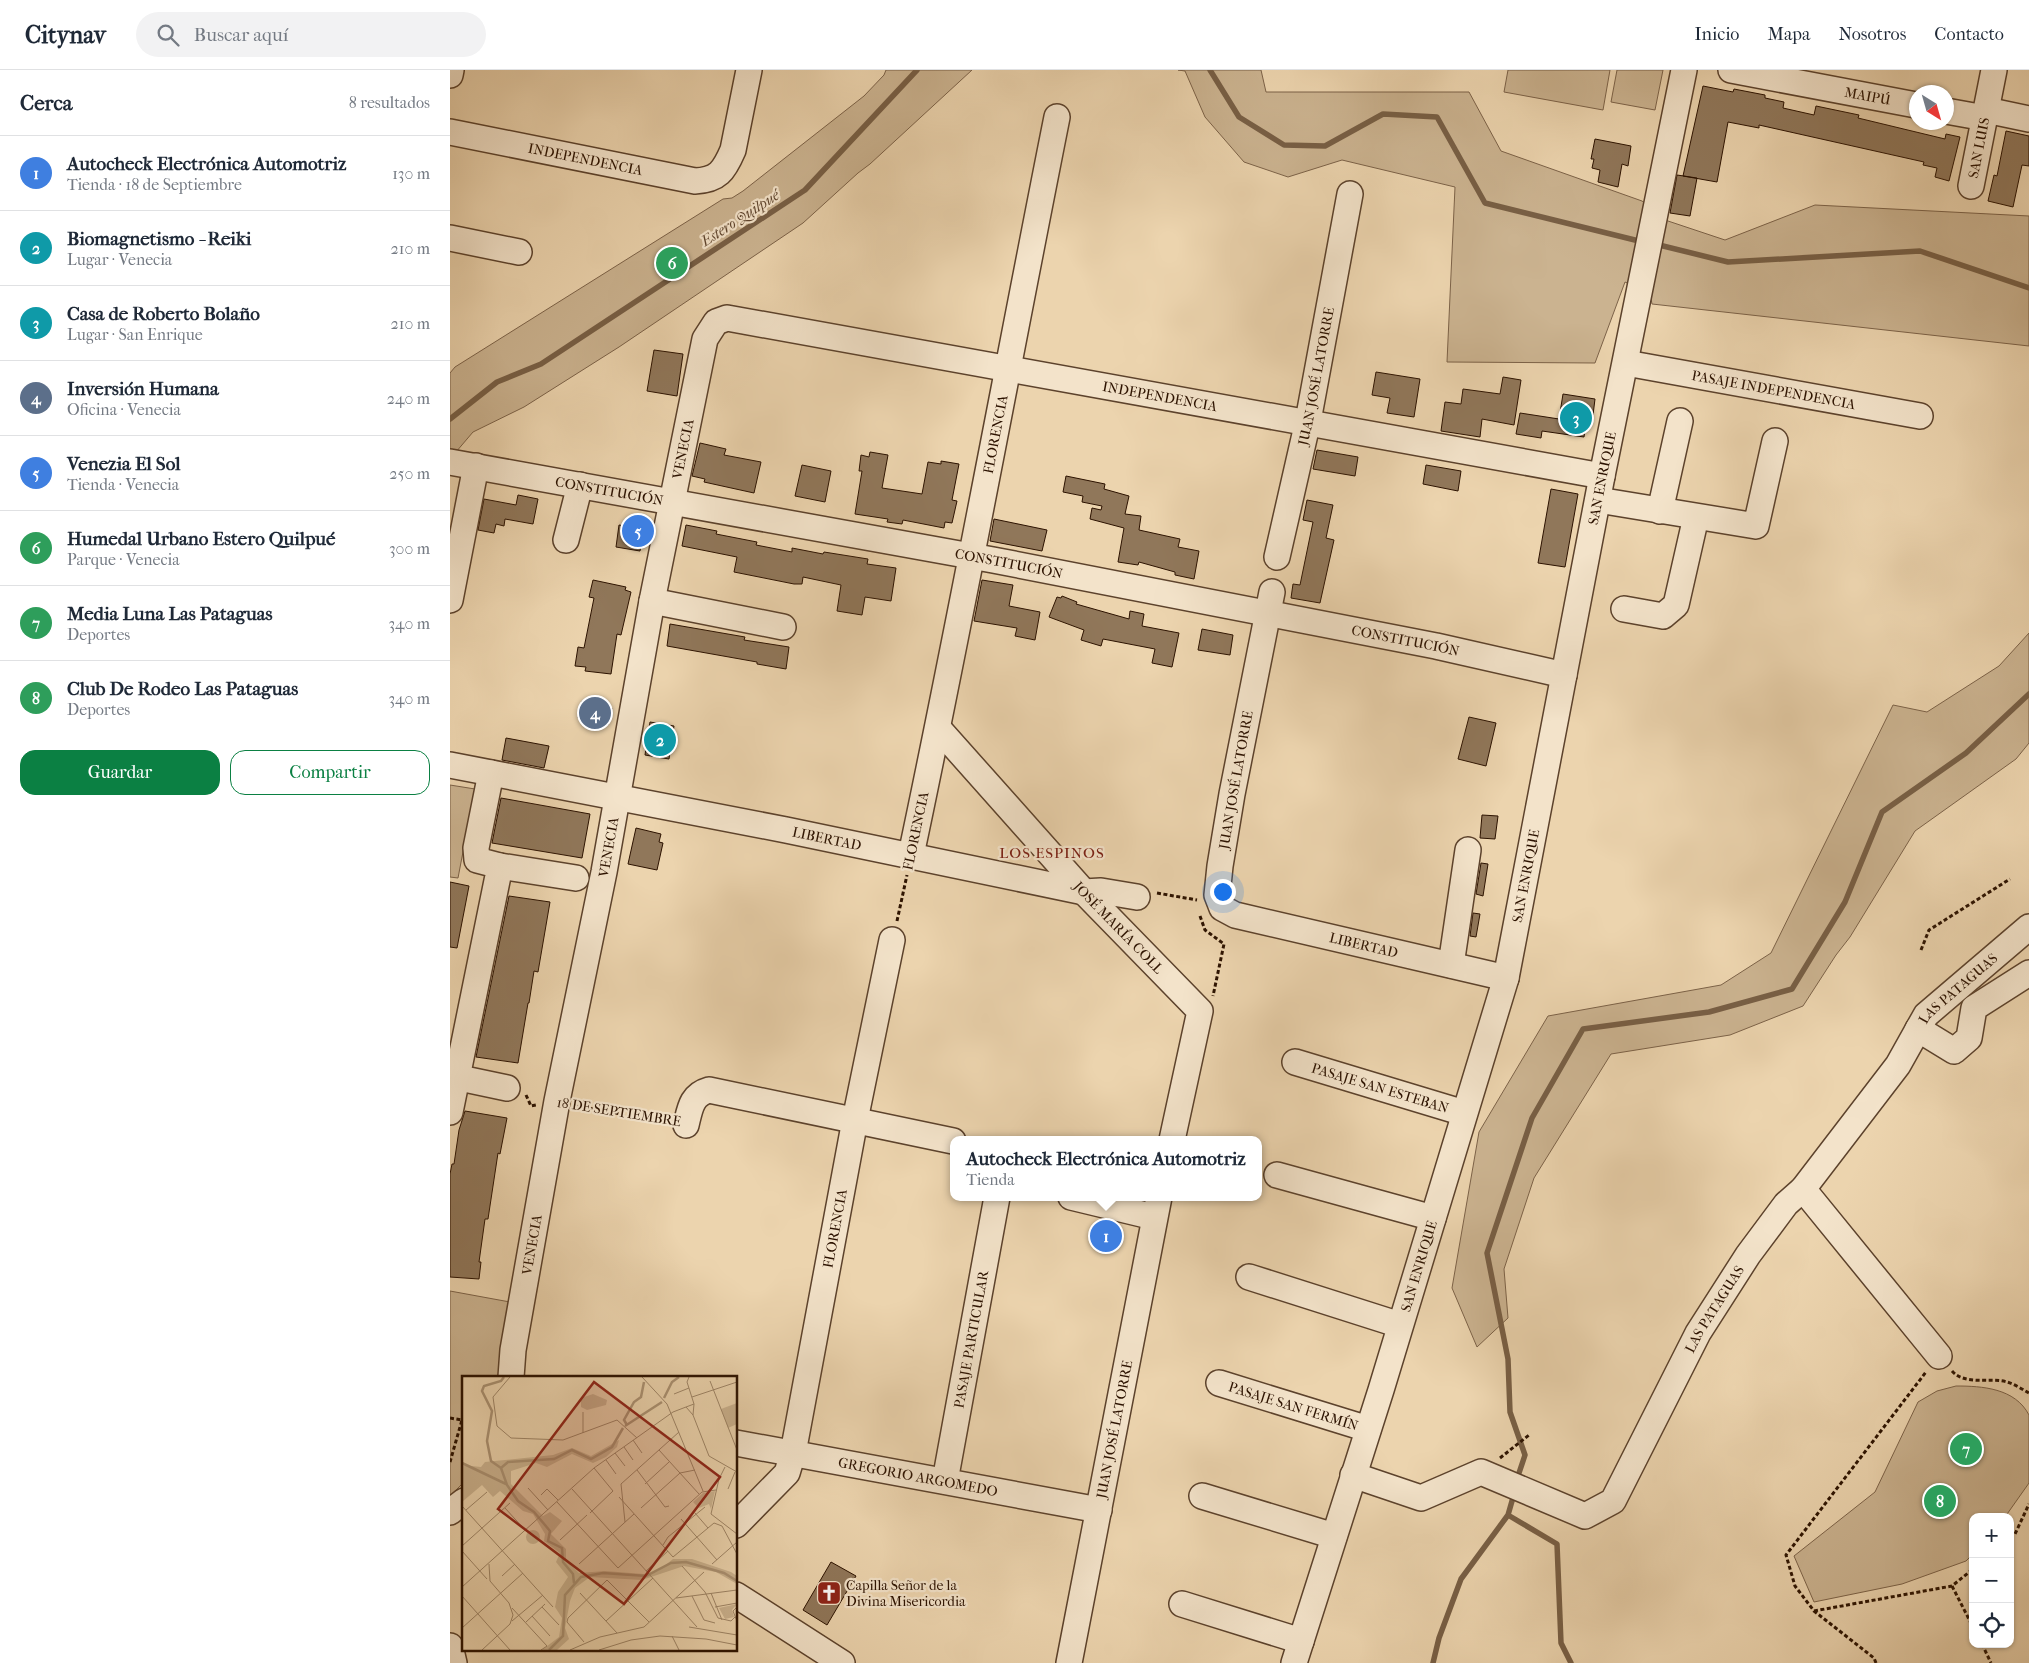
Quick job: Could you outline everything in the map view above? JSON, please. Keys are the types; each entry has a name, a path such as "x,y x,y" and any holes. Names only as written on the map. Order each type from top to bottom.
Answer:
{"street":[{"path":"450,75 451,70"},
{"name":"INDEPENDENCIA","path":"450,132 695,180 708,180 719,174 728,163 733,150 749,70"},
{"name":"SAN ENRIQUE","path":"1297,1652 1368,1429 1506,978 1602,476 1684,70"},
{"name":"MAIPÚ","path":"1731,70 1909,104"},
{"name":"SAN LUIS","path":"1971,186 1994,70"},
{"path":"1954,112 1985,114"},
{"name":"SAN LUIS","path":"1985,114 2029,120"},
{"name":"FLORENCIA","path":"911,855 973,556 1056,117"},
{"name":"JUAN JOSÉ LATORRE","path":"1277,557 1308,421 1350,194"},
{"path":"450,238 519,252"},
{"name":"INDEPENDENCIA","path":"716,322 726,318 1308,421 1602,476"},
{"name":"VENECIA","path":"511,1376 513,1350 556,1101 604,872 652,601 706,339 716,322"},
{"name":"PASAJE INDEPENDENCIA","path":"1626,363 1920,416"},
{"path":"1660,511 1680,421"},
{"path":"1598,500 1756,526 1775,441"},
{"name":"CONSTITUCIÓN","path":"450,462 973,556 1270,603 1436,646 1564,675"},
{"path":"450,600 476,466"},
{"path":"566,540 580,485"},
{"path":"1624,608 1663,616 1676,605 1696,517"},
{"path":"652,601 783,627"},
{"name":"JUAN JOSÉ LATORRE","path":"1207,905 1217,895 1234,785 1270,603"},
{"name":"JOSÉ MARÍA COLL","path":"938,728 1084,892 1200,1011 1173,1136"},
{"name":"LIBERTAD","path":"450,766 911,855 1084,892 1101,891 1137,897"},
{"path":"490,773 476,848 488,863 576,878"},
{"path":"1451,965 1468,850"},
{"path":"450,1112 488,863"},
{"name":"LIBERTAD","path":"1207,905 1234,915 1506,978"},
{"name":"LAS PATAGUAS","path":"1481,1472 1585,1516 1613,1501 1698,1333 1748,1255 1786,1204 1803,1189 1898,1065 1926,1015 2029,927"},
{"name":"FLORENCIA","path":"738,1523 787,1473 793,1453 892,940"},
{"path":"1918,1029 1954,1051 1969,1038 1974,1008 2029,972"},
{"name":"PASAJE SAN ESTEBAN","path":"1296,1062 1464,1113"},
{"path":"454,1076 507,1088"},
{"name":"18 DE SEPTIEMBRE","path":"686,1126 692,1102 699,1092 709,1090 950,1140"},
{"path":"1277,1175 1433,1218"},
{"path":"1803,1189 1939,1356"},
{"name":"PASAJE PARTICULAR","path":"945,1482 996,1201"},
{"path":"1105,1201 1156,1207"},
{"name":"JUAN JOSÉ LATORRE","path":"1069,1663 1156,1207"},
{"path":"1249,1277 1400,1325"},
{"name":"PASAJE SAN FERMÍN","path":"1219,1383 1368,1429"},
{"name":"GREGORIO ARGOMEDO","path":"738,1443 1099,1510"},
{"path":"1352,1475 1421,1498 1481,1472"},
{"path":"1202,1496 1334,1536"},
{"path":"450,1512 462,1503"},
{"path":"738,1596 842,1663"},
{"path":"1182,1604 1297,1652"},
{"path":"450,1646 454,1663"}],"path":[{"name":"FLORENCIA","path":"892,940 911,855"},
{"path":"1921,950 1929,930 2010,879"},
{"path":"1137,897 1146,891 1207,905 1205,930 1224,944 1218,970"},
{"name":"18 DE SEPTIEMBRE","path":"507,1088 523,1089 531,1106 556,1101 572,1106 686,1126"},
{"path":"1876,1663 1874,1658 1814,1611 1796,1586 1786,1555 1939,1356 1956,1375 1976,1380 2007,1381 2029,1393"},
{"path":"450,1418 462,1420 450,1462"},
{"path":"1481,1472 1529,1435"},
{"path":"2014,1535 2029,1504"},
{"path":"1814,1611 1952,1586 1969,1572"},
{"path":"1952,1586 1969,1619"},
{"path":"1984,1648 1991,1663"}],"shaded area":[{"path":"886,70 972,70 803,223 619,347 524,407 473,432 450,459 450,373 455,367 723,199 732,198 743,191 864,96 884,75"},
{"path":"1178,70 1261,70 1266,92 1469,92 1501,151 1642,201 1668,221 1725,240 1815,205 2029,216 2029,346 1652,304 1650,293 1625,282 1595,363 1447,362 1455,187 1342,160 1288,177 1244,162 1205,117 1185,71"},
{"path":"1508,70 1610,70 1603,110 1504,92"},
{"path":"1617,70 1663,70 1655,110 1611,102"},
{"path":"2029,633 2029,743 2016,759 1915,831 1850,937 1803,1006 1730,1035 1611,1054 1534,1178 1504,1269 1508,1318 1477,1347 1452,1288 1479,1132 1548,1016 1721,985 1771,953 1893,705 1927,712 1999,666"},
{"path":"450,785 475,789 458,878 450,877"},
{"path":"450,1291 510,1302 500,1376 462,1376 462,1484 450,1496"},
{"path":"1956,1386 1987,1388 2007,1394 2023,1406 2029,1415 2029,1483 2008,1513 1969,1513 1969,1558 1966,1561 1902,1584 1814,1602 1794,1556 1875,1492 1918,1402 1937,1391"}],"building":[{"path":"1703,86 1733,92 1734,89 1765,95 1765,98 1784,102 1783,108 1814,115 1816,106 1859,115 1858,118 1945,139 1946,134 1960,137 1949,181 1935,177 1937,168 1923,165 1924,162 1759,125 1759,128 1728,122 1717,182 1683,176"},
{"path":"2006,131 2029,136 2029,166 2022,165 2013,207 1988,201 1994,175 1997,176"},
{"path":"1595,139 1631,146 1628,166 1622,164 1618,187 1598,182 1600,170 1592,168 1594,159 1591,159"},
{"path":"1677,175 1697,178 1690,216 1670,213"},
{"path":"654,350 683,354 677,396 647,391"},
{"path":"1376,372 1420,379 1414,417 1387,413 1390,398 1372,395"},
{"path":"1503,377 1521,380 1514,425 1482,419 1480,437 1441,431 1445,402 1461,404 1463,389 1500,394"},
{"path":"1563,394 1595,399 1593,415 1587,415 1584,437 1542,431 1541,438 1516,434 1520,413 1559,419"},
{"path":"700,443 726,449 724,455 761,462 754,493 704,482 705,479 692,476"},
{"path":"1317,450 1358,457 1355,476 1313,469"},
{"path":"870,452 888,455 882,488 922,494 928,462 941,464 941,461 959,464 952,500 957,501 952,523 945,522 944,528 903,520 902,524 887,522 888,519 855,514 862,471 859,471 861,455 869,457"},
{"path":"802,465 831,471 825,502 795,496"},
{"path":"1426,465 1461,471 1458,491 1423,484"},
{"path":"1066,476 1105,484 1104,489 1129,496 1125,514 1141,516 1139,530 1180,539 1178,547 1199,551 1194,579 1175,575 1175,572 1139,562 1138,565 1118,562 1124,528 1090,519 1092,508 1101,510 1102,506 1082,502 1083,496 1063,492"},
{"path":"1551,489 1578,494 1565,567 1538,563"},
{"path":"518,495 538,499 533,524 505,519 504,526 496,524 494,533 478,530 484,499 516,505"},
{"path":"1307,500 1333,505 1326,538 1334,540 1320,603 1291,598 1293,584 1300,585 1313,522 1303,520"},
{"path":"994,519 1047,530 1042,551 990,541"},
{"path":"619,525 644,529 640,551 616,547"},
{"path":"686,525 717,531 716,534 757,542 756,545 792,552 792,548 868,559 867,564 896,568 891,601 865,597 862,615 837,611 841,585 803,577 802,584 794,584 734,572 737,557 682,546"},
{"path":"593,580 626,587 625,590 631,592 621,635 617,634 611,674 585,671 586,667 575,666 578,647 584,648 594,598 589,597"},
{"path":"982,580 1013,585 1009,606 1040,612 1035,640 1015,636 1017,628 974,621"},
{"path":"1062,596 1077,602 1076,604 1129,619 1130,611 1144,614 1142,626 1179,633 1172,667 1152,663 1155,649 1103,639 1101,646 1081,640 1084,630 1049,617 1057,597 1061,598"},
{"path":"670,624 745,637 744,640 789,647 786,669 667,646"},
{"path":"1202,629 1233,635 1230,655 1198,650"},
{"path":"582,701 612,708 608,725 578,718"},
{"path":"1469,717 1496,723 1486,766 1458,759"},
{"path":"650,722 674,726 669,759 645,755"},
{"path":"506,738 549,746 544,768 502,760"},
{"path":"501,798 590,814 582,858 492,843"},
{"path":"1482,815 1498,816 1495,839 1480,838"},
{"path":"636,828 661,834 659,842 663,843 657,870 628,864"},
{"path":"1481,863 1488,864 1483,896 1476,894"},
{"path":"450,882 469,886 457,948 450,947"},
{"path":"509,896 550,902 538,972 534,971 518,1063 476,1057"},
{"path":"1473,913 1480,914 1476,937 1470,936"},
{"path":"465,1111 507,1118 500,1154 498,1153 488,1219 485,1219 479,1262 481,1262 479,1279 450,1277 450,1174 452,1164 454,1164 459,1130"},
{"name":"Capilla Señor de la Divina Misericordia","path":"831,1562 856,1576 827,1625 803,1610"}],"waterway":[{"name":"Estero Quilpué","path":"450,419 497,382 541,364 805,190 917,70"},
{"path":"1210,70 1239,117 1284,145 1325,146 1383,114 1437,117 1485,203 1643,242"},
{"path":"1655,244 1728,262 1920,251 2029,288"},
{"path":"1518,1476 1525,1455 1510,1412 1508,1359 1487,1253 1532,1118 1583,1029 1709,1012 1792,989 1845,902 1882,812 1966,753 2029,694"},
{"path":"1433,1663 1439,1638 1461,1579 1508,1515 1514,1494"},
{"path":"1508,1515 1557,1544 1561,1643 1571,1663"}],"place":[{"name":"Humedal Urbano Estero Quilpué","path":"672,263"},
{"name":"Casa de Roberto Bolaño","path":"1576,418"},
{"name":"Venezia El Sol","path":"638,531"},
{"name":"Inversión Humana","path":"595,713"},
{"name":"Biomagnetismo - Reiki","path":"660,740"},
{"name":"Autocheck Electrónica Automotriz","path":"1106,1236"},
{"name":"Media Luna Las Pataguas","path":"1966,1449"},
{"name":"Club De Rodeo Las Pataguas","path":"1940,1501"},
{"name":"Capilla Señor de la Divina Misericordia","path":"829,1593"}],"district":[{"name":"LOS ESPINOS","path":"1052,853"}]}
